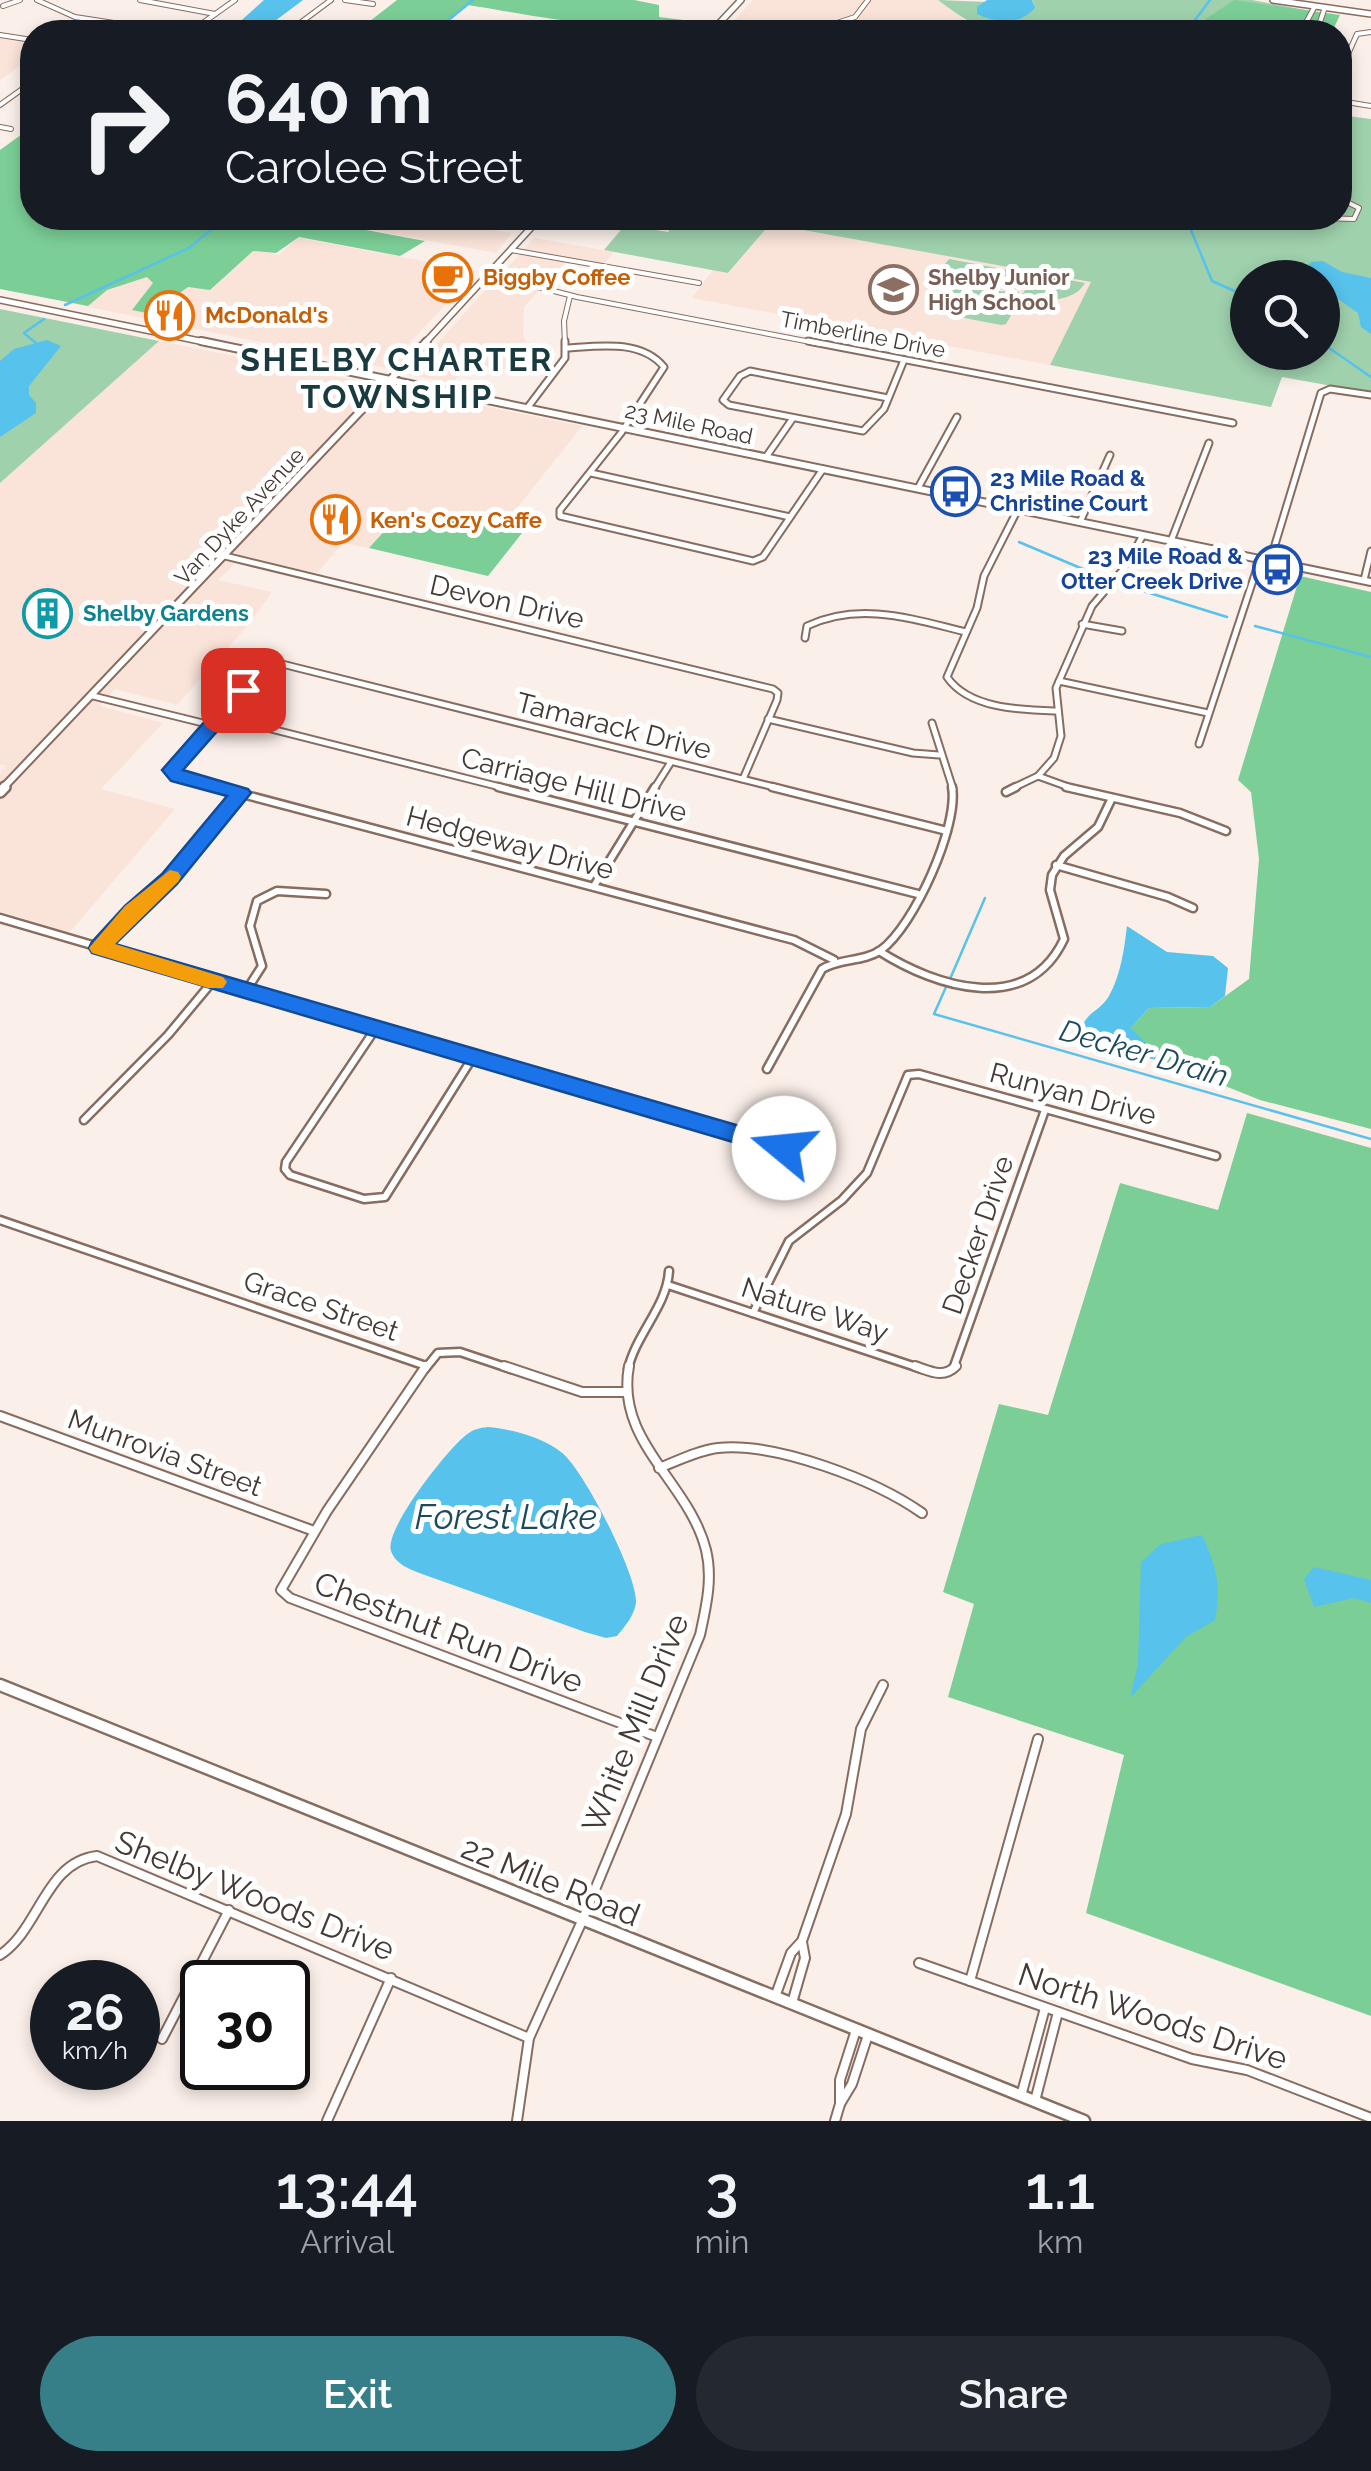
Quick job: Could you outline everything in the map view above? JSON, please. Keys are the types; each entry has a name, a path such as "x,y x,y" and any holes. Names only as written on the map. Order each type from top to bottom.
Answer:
{"main road":[{"path":"723,20 742,0"},
{"name":"Van Dyke Avenue","path":"0,792 394,378 529,230"},
{"name":"23 Mile Road","path":"0,300 1367,581"}],"street":[{"path":"2,6 20,0"},
{"path":"37,0 74,17 94,20"},
{"path":"140,0 215,14"},
{"path":"207,20 236,0"},
{"path":"304,20 331,0"},
{"path":"345,0 373,4"},
{"path":"846,20 855,17 868,0"},
{"path":"1273,0 1371,14"},
{"path":"1308,20 1315,6"},
{"path":"1310,17 1320,18 1325,8"},
{"path":"1352,45 1357,34 1371,32"},
{"path":"0,127 11,129"},
{"path":"511,250 699,284"},
{"name":"Timberline Drive","path":"488,274 570,296 1234,423"},
{"path":"528,407 560,367 568,348 564,321 570,296"},
{"path":"568,348 624,348 653,355 662,362 662,372 559,515 758,560 823,468"},
{"path":"888,398 750,371 740,376 723,400 729,405 863,431 872,425 888,398 904,360"},
{"path":"1270,561 1323,390 1371,395"},
{"path":"918,488 957,417"},
{"path":"766,456 793,418"},
{"path":"1171,540 1209,443"},
{"path":"1080,522 1110,455"},
{"path":"591,472 790,517"},
{"path":"1018,509 984,576 979,603 951,662 948,682 960,693 1022,709 1056,711"},
{"path":"1006,792 1038,776 1059,745 1059,681 1082,624 1126,566 1143,535"},
{"path":"1367,581 1371,551"},
{"name":"Devon Drive","path":"226,556 778,691 768,719"},
{"path":"1199,744 1260,559"},
{"path":"805,638 807,626 838,612 883,614 966,632"},
{"path":"1082,624 1122,631"},
{"name":"Tamarack Drive","path":"220,716 271,663 946,831"},
{"path":"1059,681 1208,714"},
{"path":"92,696 210,725 220,716"},
{"name":"Carriage Hill Drive","path":"220,716 918,894"},
{"path":"744,780 768,719 913,753 939,754"},
{"path":"766,1069 811,985 834,960 879,951 902,928 946,831 954,798 932,723"},
{"name":"Hedgeway Drive","path":"210,725 172,773 801,942 834,960"},
{"path":"594,886 671,762"},
{"path":"1038,776 1209,822 1226,831"},
{"path":"100,948 132,911 169,879 241,793"},
{"path":"879,951 904,968 964,986 1008,987 1039,975 1053,963 1064,940 1050,886 1056,865 1096,830 1112,798"},
{"path":"1056,865 1168,897 1193,908"},
{"path":"246,991 262,966 250,924 260,901 271,892 287,888 326,894"},
{"path":"0,918 784,1148"},
{"path":"84,1120 168,1035 213,981"},
{"path":"376,1028 285,1169 294,1177 364,1199 382,1198 473,1057"},
{"name":"Runyan Drive","path":"752,1313 789,1241 861,1184 908,1075 918,1074 1216,1156"},
{"name":"Decker Drive","path":"949,1373 956,1366 1045,1110"},
{"name":"Grace Street","path":"0,1220 426,1366 438,1353 452,1350 571,1389 626,1392"},
{"path":"626,1392 629,1362 668,1285 670,1270"},
{"name":"Nature Way","path":"668,1285 938,1374 949,1373"},
{"path":"314,1532 426,1366"},
{"name":"White Mill Drive","path":"517,2121 530,2038 705,1620 711,1569 700,1526 660,1468 635,1422 626,1392"},
{"name":"Munrovia Street","path":"0,1416 314,1532"},
{"path":"660,1468 715,1448 765,1448 891,1490 922,1513"},
{"name":"Chestnut Run Drive","path":"314,1532 283,1580 281,1590 290,1598 657,1737"},
{"name":"22 Mile Road","path":"0,1684 1084,2121"},
{"path":"774,1998 791,1953 802,1941 846,1814 861,1729 883,1684"},
{"path":"970,1981 1038,1739"},
{"name":"Shelby Woods Drive","path":"0,1955 17,1943 67,1865 80,1856 104,1858 530,2038"},
{"path":"162,2039 229,1910"},
{"path":"791,2005 805,1958 802,1941"},
{"name":"North Woods Drive","path":"919,1963 1192,2059 1247,2070 1371,2118"},
{"path":"327,2121 392,1978"},
{"path":"1020,2096 1045,2008"},
{"path":"1034,2102 1058,2012"},
{"path":"836,2121 840,2080 862,2033"}],"shaded area":[{"path":"753,0 938,0 965,20 735,20"},
{"path":"0,36 20,39 20,66 0,80"},
{"path":"372,230 512,233 496,253"},
{"name":"Shelby Junior High School","path":"764,230 804,230 1092,282 1050,365 692,298 713,270 729,273"},
{"path":"298,238 477,271 386,368 74,304 144,272 169,277 133,310 151,314 186,285 210,290 253,250 279,255"},
{"path":"534,238 614,252 601,267 567,261 545,282 504,272"},
{"path":"496,278 540,289 524,307 523,334 529,352 515,371 470,363 452,383 409,375"},
{"path":"159,341 582,426 502,527 454,518 429,521 399,515 369,548 343,543 313,577 238,560 218,580 272,592 177,705 115,689 100,706 163,723 101,789 175,809 69,933 0,911 0,772 6,766 0,764 0,483"}],"green space":[{"path":"397,0 634,0 659,5 659,17 684,20 565,20 467,5 449,20 371,20"},
{"path":"938,0 1034,4 1032,0 1252,0 1311,11 1307,20 964,18"},
{"path":"1234,0 1340,15 1338,20 1206,19"},
{"path":"1352,117 1371,119 1371,393 1282,377 1271,407 1050,365 1091,282 803,230 1352,230"},
{"path":"20,136 20,230 366,230 425,241 400,256 299,237 276,253 253,251 210,290 188,287 151,314 132,310 153,283 147,277 107,290 88,306 0,289 0,150"},
{"path":"621,230 765,230 728,273 604,250"},
{"path":"949,259 1028,274 1020,290 936,275"},
{"path":"1037,274 1085,283 1065,298 1021,296"},
{"path":"934,288 1019,292 1019,310 1014,310 1006,324 1001,325 954,316 960,307 933,306"},
{"path":"0,309 159,341 0,483"},
{"path":"399,515 429,521 454,518 522,533 488,576 369,548"},
{"path":"1300,576 1371,592 1371,1129 1260,1100 1163,1061 1130,1029 1149,1008 1210,1007 1249,979 1259,859 1251,792 1238,780"},
{"path":"1247,1113 1371,1148 1371,2016 1086,1913 1124,1755 948,1697 974,1604 943,1592 999,1404 1048,1415 1120,1183 1218,1210"}],"water":[{"path":"264,0 303,0 276,20 242,20"},
{"path":"987,0 1032,0 1035,8 1022,18 996,20 977,14 977,7"},
{"path":"1340,271 1371,278 1371,334 1361,327 1358,313 1340,300"},
{"path":"47,340 61,346 29,386 36,413 0,437 0,361 14,349"},
{"path":"1127,926 1167,952 1213,956 1228,968 1225,996 1210,1007 1149,1008 1131,1028 1163,1061 1131,1055 1080,1033 1113,988"},
{"name":"Forest Lake","path":"488,1427 526,1435 561,1452 595,1500 634,1589 633,1612 617,1636 606,1638 585,1632 422,1574 393,1556 391,1540 419,1490 466,1435"},
{"path":"1202,1535 1216,1576 1215,1620 1186,1637 1130,1698 1138,1664 1141,1562 1161,1544"},
{"path":"1314,1567 1371,1580 1371,1603 1354,1598 1314,1607 1304,1579"}],"waterway":[{"path":"449,20 473,0"},
{"path":"1195,20 1210,0"},
{"path":"65,305 189,248 211,230"},
{"path":"1191,230 1212,281 1230,289"},
{"path":"37,344 24,333 44,319"},
{"path":"1340,355 1371,377"},
{"path":"1019,542 1097,575"},
{"path":"1127,586 1227,617"},
{"path":"1255,626 1371,657"},
{"name":"Decker Drain","path":"950,979 985,898"},
{"name":"Decker Drain","path":"946,987 934,1014 1371,1139"}],"slow traffic":[{"path":"170,877 132,911 100,948 216,982"}],"place":[{"name":"Biggby Coffee","path":"448,277"},
{"name":"Shelby Junior High School","path":"893,290"},
{"name":"McDonald's","path":"170,315"},
{"name":"23 Mile Road & Christine Court","path":"955,491"},
{"name":"Ken's Cozy Caffe","path":"335,520"},
{"name":"23 Mile Road & Otter Creek Drive","path":"1278,569"},
{"name":"Shelby Gardens","path":"48,613"}],"district":[{"name":"SHELBY CHARTER TOWNSHIP","path":"397,378"}],"route":[{"path":"243,690 172,770 178,777 241,793 169,879 132,911 100,948 784,1148"}]}
